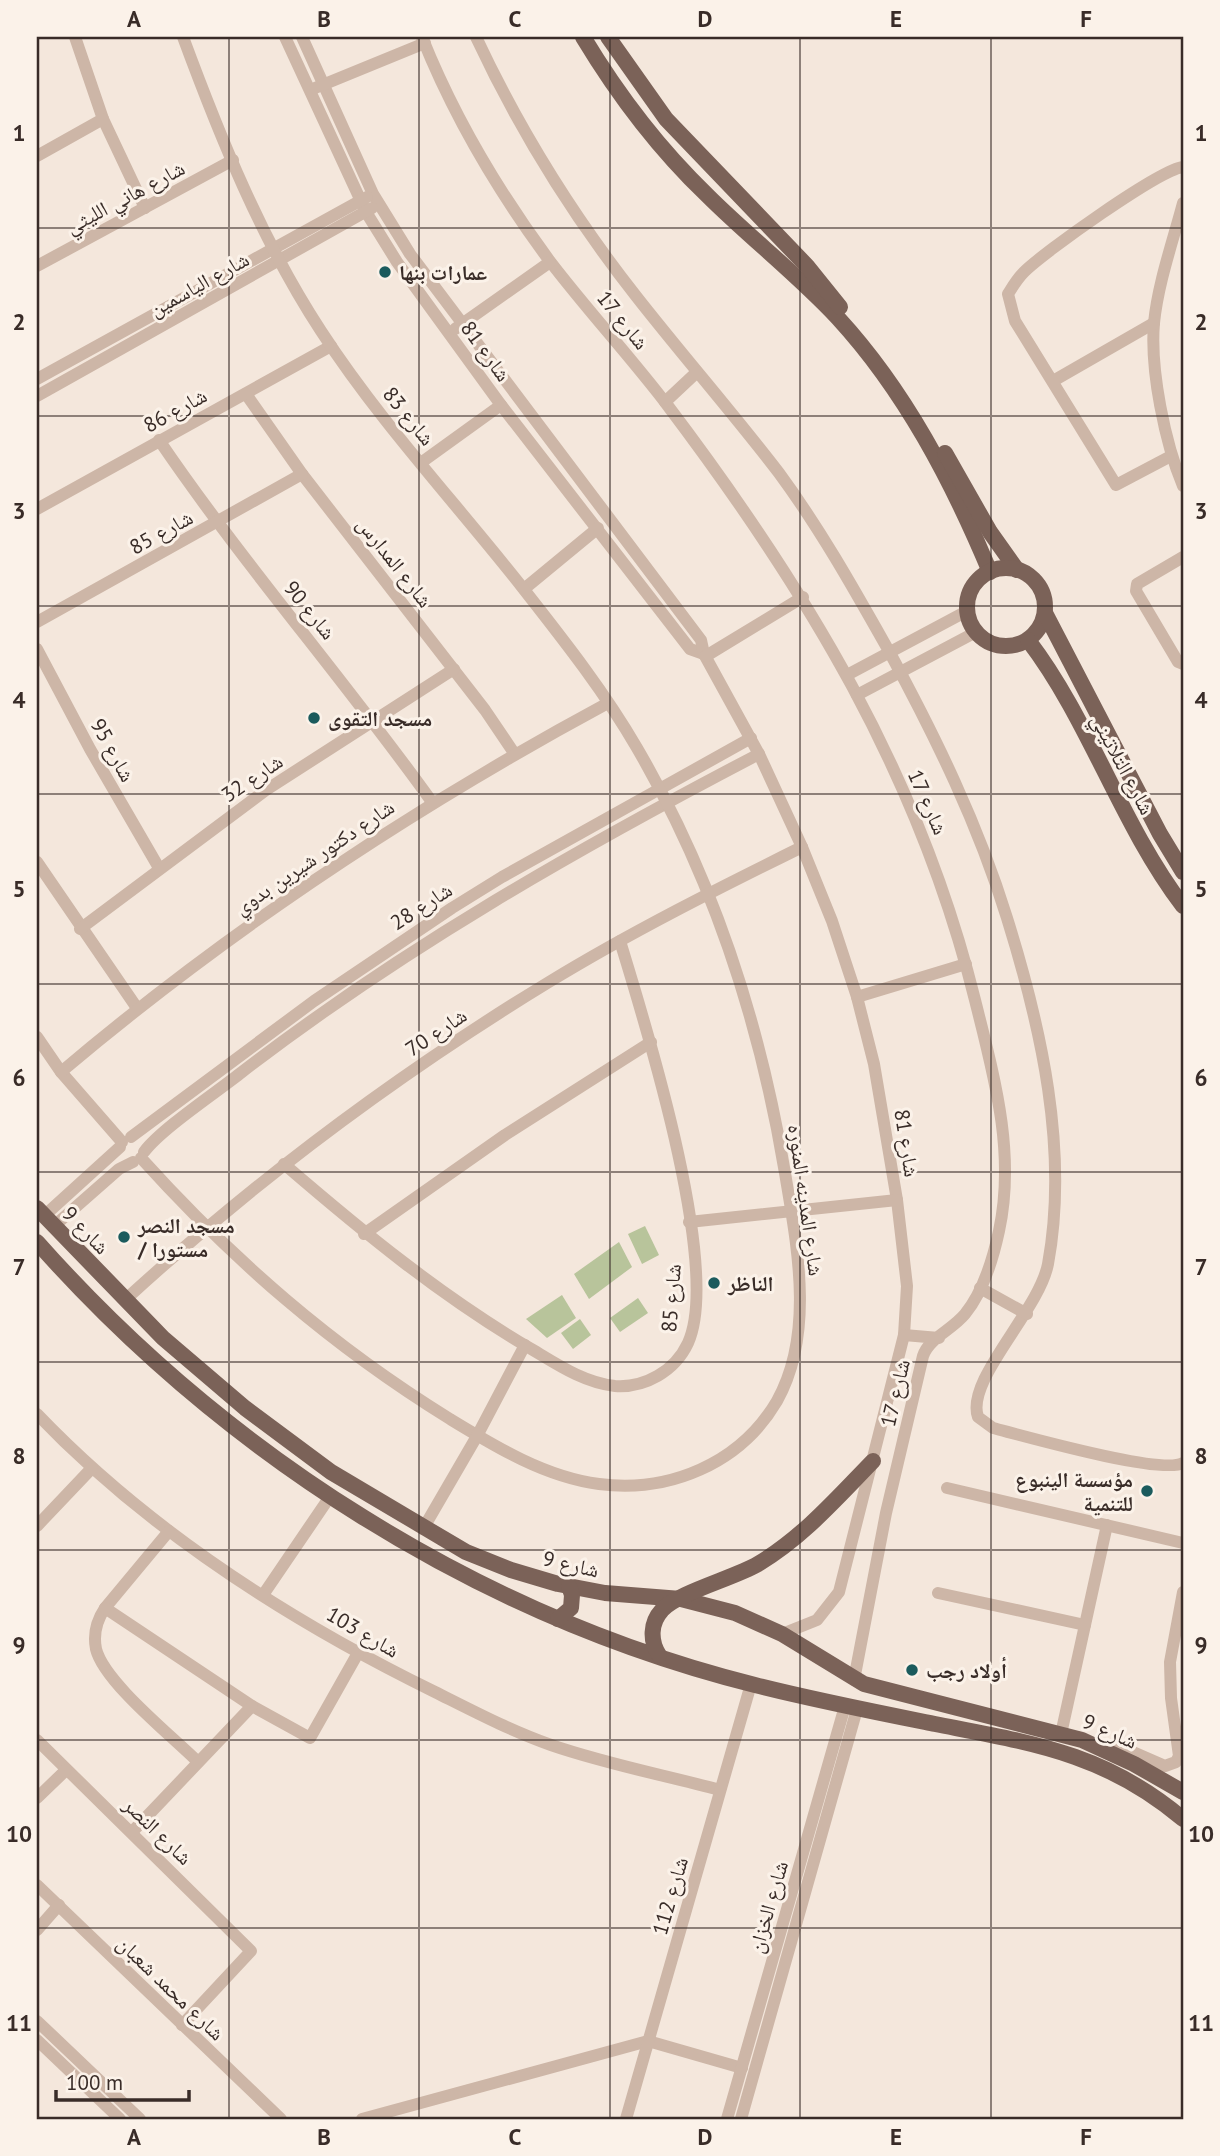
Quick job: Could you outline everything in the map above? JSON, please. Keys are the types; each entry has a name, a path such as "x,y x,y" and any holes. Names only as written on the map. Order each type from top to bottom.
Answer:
{"main road":[{"path":"583,37 631,109 668,155 838,318 878,368 945,475 990,572"},
{"path":"608,37 666,119 807,266 870,343 926,421 990,532 1017,570"},
{"path":"1003,568 1017,570 1030,576 1039,586 1045,613 1039,628 1028,640 1001,646 987,641 976,632 967,611 972,588 990,572 1003,568"},
{"name":"شارع التلاتيني","path":"1045,613 1160,834 1183,872"},
{"name":"شارع التلاتيني","path":"1028,640 1055,680 1141,843 1183,906"},
{"name":"شارع 9","path":"45,1217 125,1300 203,1374 287,1441 423,1529 488,1562 569,1586 681,1599 735,1613 782,1634 854,1680 888,1692 1061,1734 1104,1749 1183,1792"},
{"name":"شارع 9","path":"39,1248 170,1374 233,1424 331,1495 454,1571 558,1619 751,1684 1078,1756 1141,1787 1183,1819"},
{"path":"659,1655 653,1639 655,1621 665,1607 740,1573 782,1548 820,1516 873,1461"},
{"path":"558,1619 571,1608 573,1599 569,1586"}],"street":[{"path":"75,37 103,119 145,208"},
{"name":"شارع 83","path":"183,37 233,160 274,247 331,346 524,589 608,703 659,788"},
{"name":"شارع 81","path":"285,37 363,206 414,287 501,405 690,649 705,655"},
{"name":"شارع 81","path":"302,37 376,199 462,324 697,634 705,655 759,754 802,847 857,996 874,1063 897,1200 907,1286 904,1335 842,1584 835,1601 812,1623 782,1634"},
{"path":"476,37 522,127 556,185 634,293 750,436 810,517 863,602 932,731 971,817 1007,919 1035,1024 1053,1130 1056,1202 1047,1270 1027,1314 982,1381 975,1411 982,1422 992,1428 1112,1457 1172,1468 1183,1463"},
{"path":"308,91 423,40"},
{"name":"شارع 17","path":"423,40 471,141 508,202 550,262 665,402 746,510 803,597 857,695 929,852 966,964 994,1076 1005,1144 1002,1213 991,1261 980,1288 963,1317 926,1349 921,1364 886,1513 854,1680"},
{"path":"37,156 103,119"},
{"name":"شارع هاني الليثي","path":"37,267 233,160"},
{"path":"1171,456 1116,485 1009,307 1008,294 1026,270 1136,191 1171,170 1183,167"},
{"name":"شارع الياسمين","path":"37,379 274,247 376,199"},
{"path":"1183,203 1154,323 1158,386 1171,456 1183,486"},
{"name":"شارع الياسمين","path":"37,396 281,260 363,206"},
{"path":"449,334 550,262"},
{"path":"139,322 146,335"},
{"path":"1053,381 1154,323"},
{"name":"شارع 86","path":"37,509 331,346"},
{"path":"665,402 697,372"},
{"name":"شارع المدارس","path":"246,394 302,474 454,669 514,753"},
{"path":"422,462 501,405"},
{"name":"شارع 90","path":"159,440 216,523 374,721 432,802"},
{"path":"555,474 567,464"},
{"name":"شارع 85","path":"37,622 302,474"},
{"path":"524,589 597,528"},
{"path":"1183,557 1144,579 1138,584 1136,591 1178,662 1183,664"},
{"path":"705,655 803,597"},
{"path":"847,675 967,611"},
{"path":"857,695 976,632"},
{"name":"شارع 95","path":"37,649 159,868"},
{"name":"شارع 32","path":"80,929 266,790 454,669"},
{"name":"شارع دكتور شيرين بدوي","path":"61,1072 136,1008 265,914 432,802 514,753 608,703"},
{"name":"شارع 28","path":"45,1217 125,1142 314,1001 502,877 751,738"},
{"name":"شارع 28","path":"45,1217 139,1157 190,1113 324,1012 509,889 759,754"},
{"name":"شارع المدينه المنوره","path":"139,1157 204,1227 276,1293 347,1349 477,1436 515,1457 559,1475 622,1486 684,1477 713,1464 740,1445 775,1404 793,1364 798,1343 799,1299 791,1211 761,1049 737,970 708,894 659,788"},
{"name":"شارع 70","path":"125,1300 204,1227 284,1164 481,1025 620,941 802,847"},
{"path":"37,862 136,1008"},
{"path":"502,877 509,889"},
{"name":"شارع 85","path":"284,1164 364,1234 442,1292 524,1345 582,1377 612,1386 643,1383 670,1367 681,1356 693,1327 695,1284 689,1222 651,1042 620,941"},
{"path":"857,996 966,964"},
{"path":"37,1037 61,1072 125,1142 142,1143 139,1157 123,1158 125,1142"},
{"path":"364,1234 505,1135 651,1042"},
{"path":"689,1222 897,1200"},
{"path":"980,1288 1027,1314"},
{"path":"904,1335 939,1338"},
{"path":"423,1529 477,1436 524,1345"},
{"name":"شارع 103","path":"37,1414 92,1468 169,1531 263,1595 358,1653 505,1726 552,1745 720,1790"},
{"path":"37,1526 92,1468"},
{"path":"947,1488 1183,1543"},
{"path":"263,1595 331,1495"},
{"path":"862,1507 886,1513"},
{"path":"1061,1734 1107,1525"},
{"path":"169,1531 105,1608 99,1617 95,1640 107,1672 198,1762"},
{"path":"1104,1749 1126,1749 1165,1766 1176,1762 1181,1750 1171,1698 1183,1592"},
{"path":"938,1593 1085,1625"},
{"path":"105,1608 252,1706 310,1738 358,1653"},
{"name":"شارع 112","path":"626,2119 751,1684"},
{"path":"132,1831 252,1706"},
{"name":"شارع الخزان","path":"741,2119 765,2010 851,1707"},
{"name":"شارع النصر","path":"37,1740 251,1951 182,2025"},
{"path":"37,1798 66,1770"},
{"name":"شارع محمد شعبان","path":"37,1885 282,2119"},
{"path":"37,1930 59,1905"},
{"name":"شارع الخزان","path":"727,2119 741,2068 765,2010"},
{"path":"37,2021 140,2119"},
{"path":"37,2040 120,2119"},
{"path":"362,2119 648,2041 741,2068"}],"green space":[{"path":"645,1226 659,1255 642,1264 628,1234"},
{"path":"619,1242 632,1267 589,1299 574,1274"},
{"path":"562,1295 576,1318 547,1338 526,1319"},
{"path":"638,1298 648,1313 620,1332 610,1318"},
{"path":"580,1319 591,1335 573,1349 561,1333"}],"place":[{"name":"عمارات بنها","path":"385,272"},
{"name":"مسجد التقوى","path":"314,718"},
{"name":"مسجد النصر / مستورا","path":"124,1237"},
{"name":"الناظر","path":"714,1283"},
{"name":"مؤسسة الينبوع للتنمية","path":"1147,1491"},
{"name":"أولاد رجب","path":"912,1670"}]}
